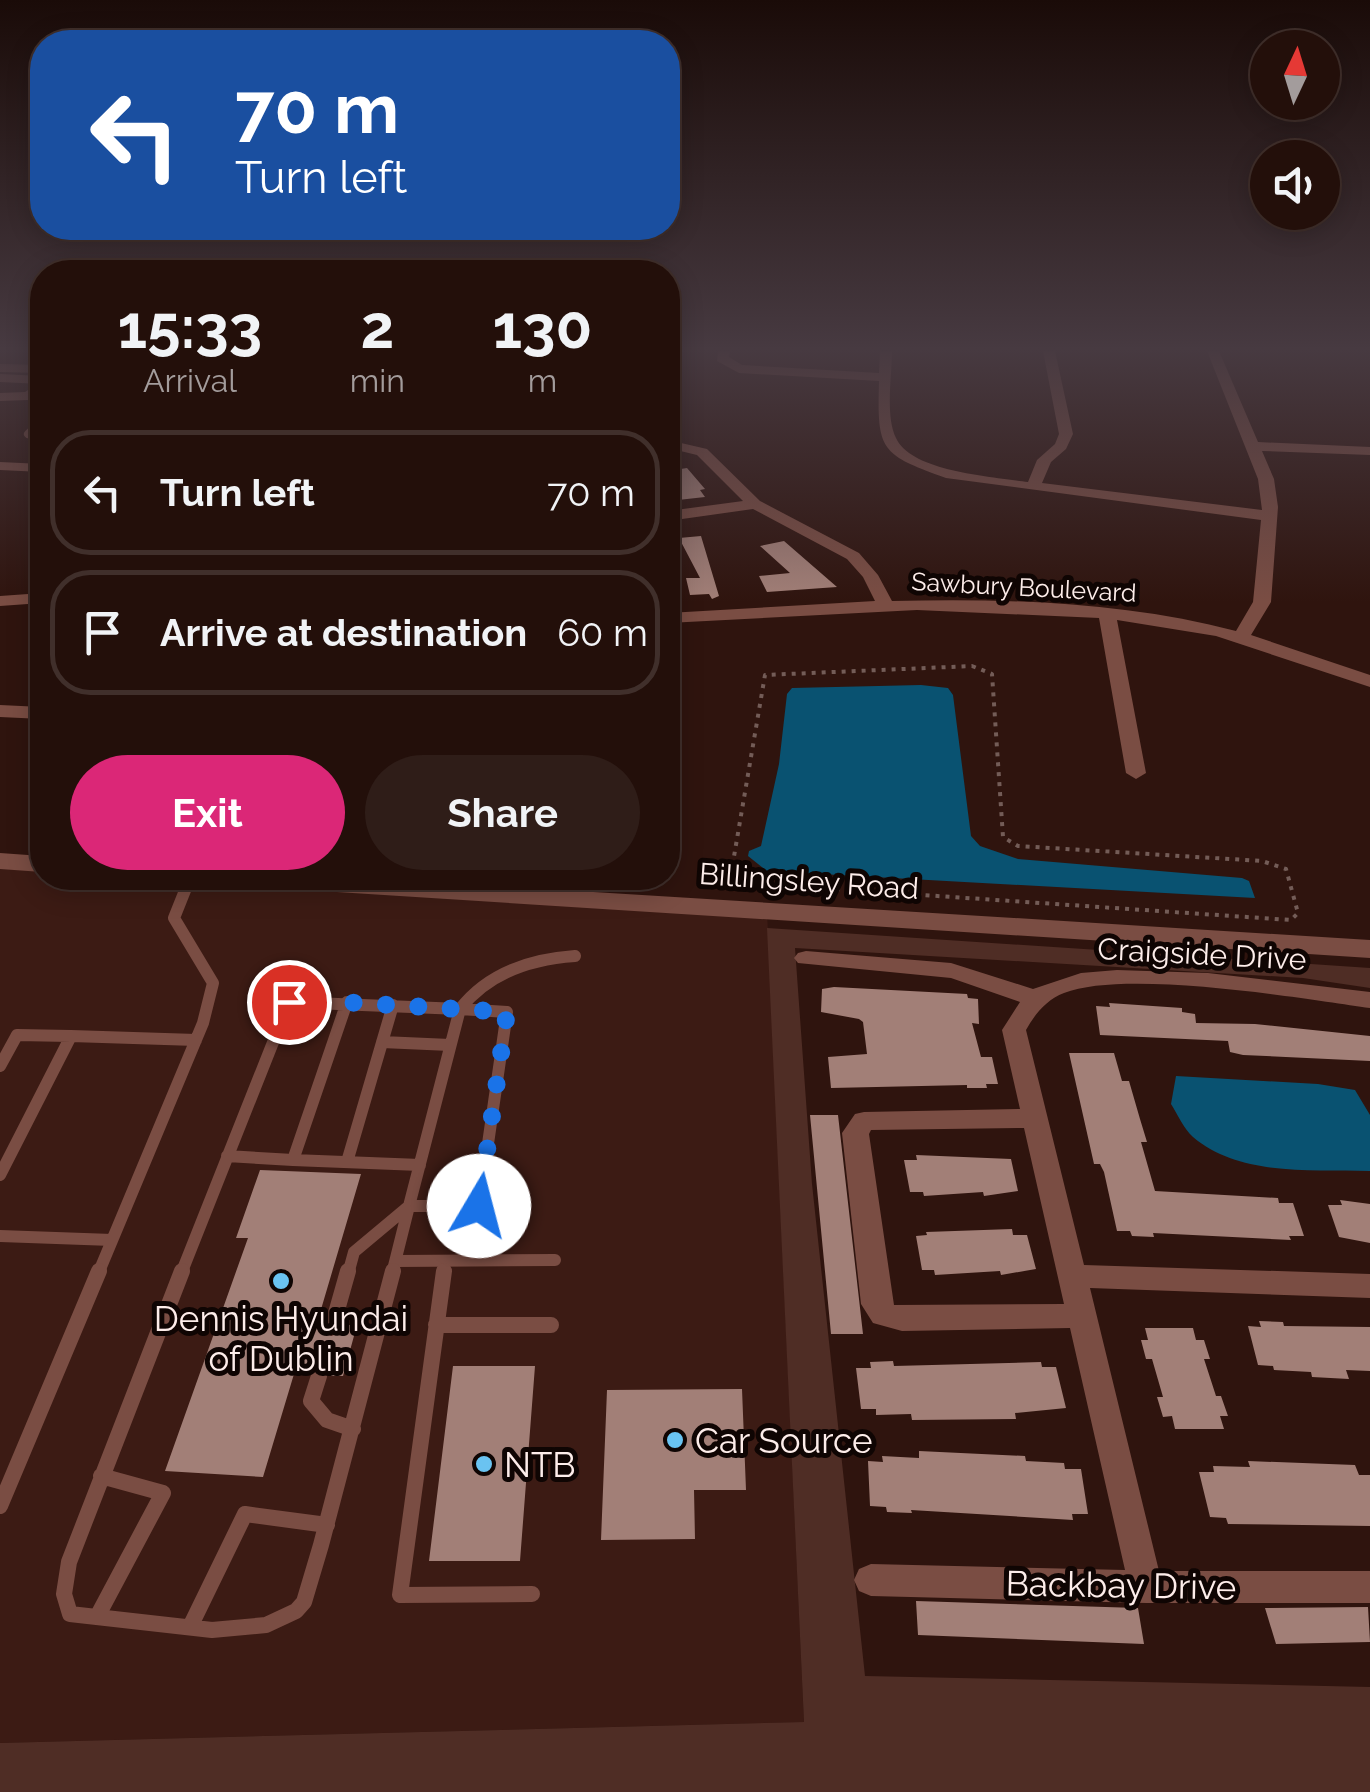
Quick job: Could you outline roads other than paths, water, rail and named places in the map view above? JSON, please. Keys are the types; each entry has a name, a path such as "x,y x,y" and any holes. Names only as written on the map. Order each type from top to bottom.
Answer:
{"street":[{"path":"887,435 890,444 910,460 951,475 1269,516"},
{"path":"1034,487 1044,460 1061,446 1066,435"},
{"path":"1241,637 1262,602 1269,516 1266,479 1249,435"},
{"path":"680,446 710,458 756,504 853,556 870,575 885,604"},
{"path":"1254,446 1370,451"},
{"path":"0,466 30,467"},
{"path":"680,514 756,504"},
{"path":"0,601 30,599"},
{"name":"Sawbury Boulevard","path":"680,617 885,604 1107,614 1169,621 1241,637 1370,680"},
{"path":"1107,614 1136,773"},
{"path":"0,710 30,712"},
{"path":"0,862 30,863"},
{"name":"Billingsley Road","path":"607,890 1370,949"},
{"path":"806,958 947,968 985,976 1034,999 1014,1030 1146,1587"},
{"name":"Craigside Drive","path":"1034,999 1080,979 1115,979 1252,986 1370,1000"},
{"path":"1035,1118 864,1121 855,1133 876,1304 884,1315 902,1319 1082,1316"},
{"path":"1074,1276 1370,1286"},
{"name":"Backbay Drive","path":"871,1580 1146,1587 1370,1586"}],"lane":[{"path":"0,1506 196,1040 213,982 174,918 185,890"},
{"path":"333,1324 354,1252 410,1206 479,1206 507,1012 459,1009 394,1005 347,1002 299,1000 285,1007 101,1476 64,1584 64,1602 70,1614 190,1628 242,1628 290,1618 304,1602 354,1429 410,1206 459,1009 494,979 540,956 575,956"},
{"path":"292,1160 347,1002"},
{"path":"347,1162 394,1005"},
{"path":"0,1066 17,1035 196,1040"},
{"path":"0,1176 71,1036"},
{"path":"382,1042 450,1045"},
{"path":"227,1156 420,1165"},
{"path":"0,1236 112,1240"},
{"path":"396,1261 555,1260"},
{"path":"445,1261 400,1595 532,1594"},
{"path":"436,1326 551,1324"},
{"path":"319,1376 311,1401 327,1420 354,1429"},
{"path":"98,1618 163,1493 101,1476"},
{"path":"190,1628 245,1514 328,1525"}],"water":[{"path":"792,688 948,688 953,695 971,836 980,846 1018,859 1242,878 1249,881 1255,898 767,871 748,856 749,851 761,846 779,764 787,694"},
{"path":"1176,1076 1318,1084 1355,1090 1370,1115 1370,1171 1254,1165 1212,1150 1190,1134 1171,1104"}],"place":[{"name":"Dennis Hyundai of Dublin","path":"281,1281"},
{"name":"Car Source","path":"675,1440"},
{"name":"NTB","path":"484,1464"}]}
